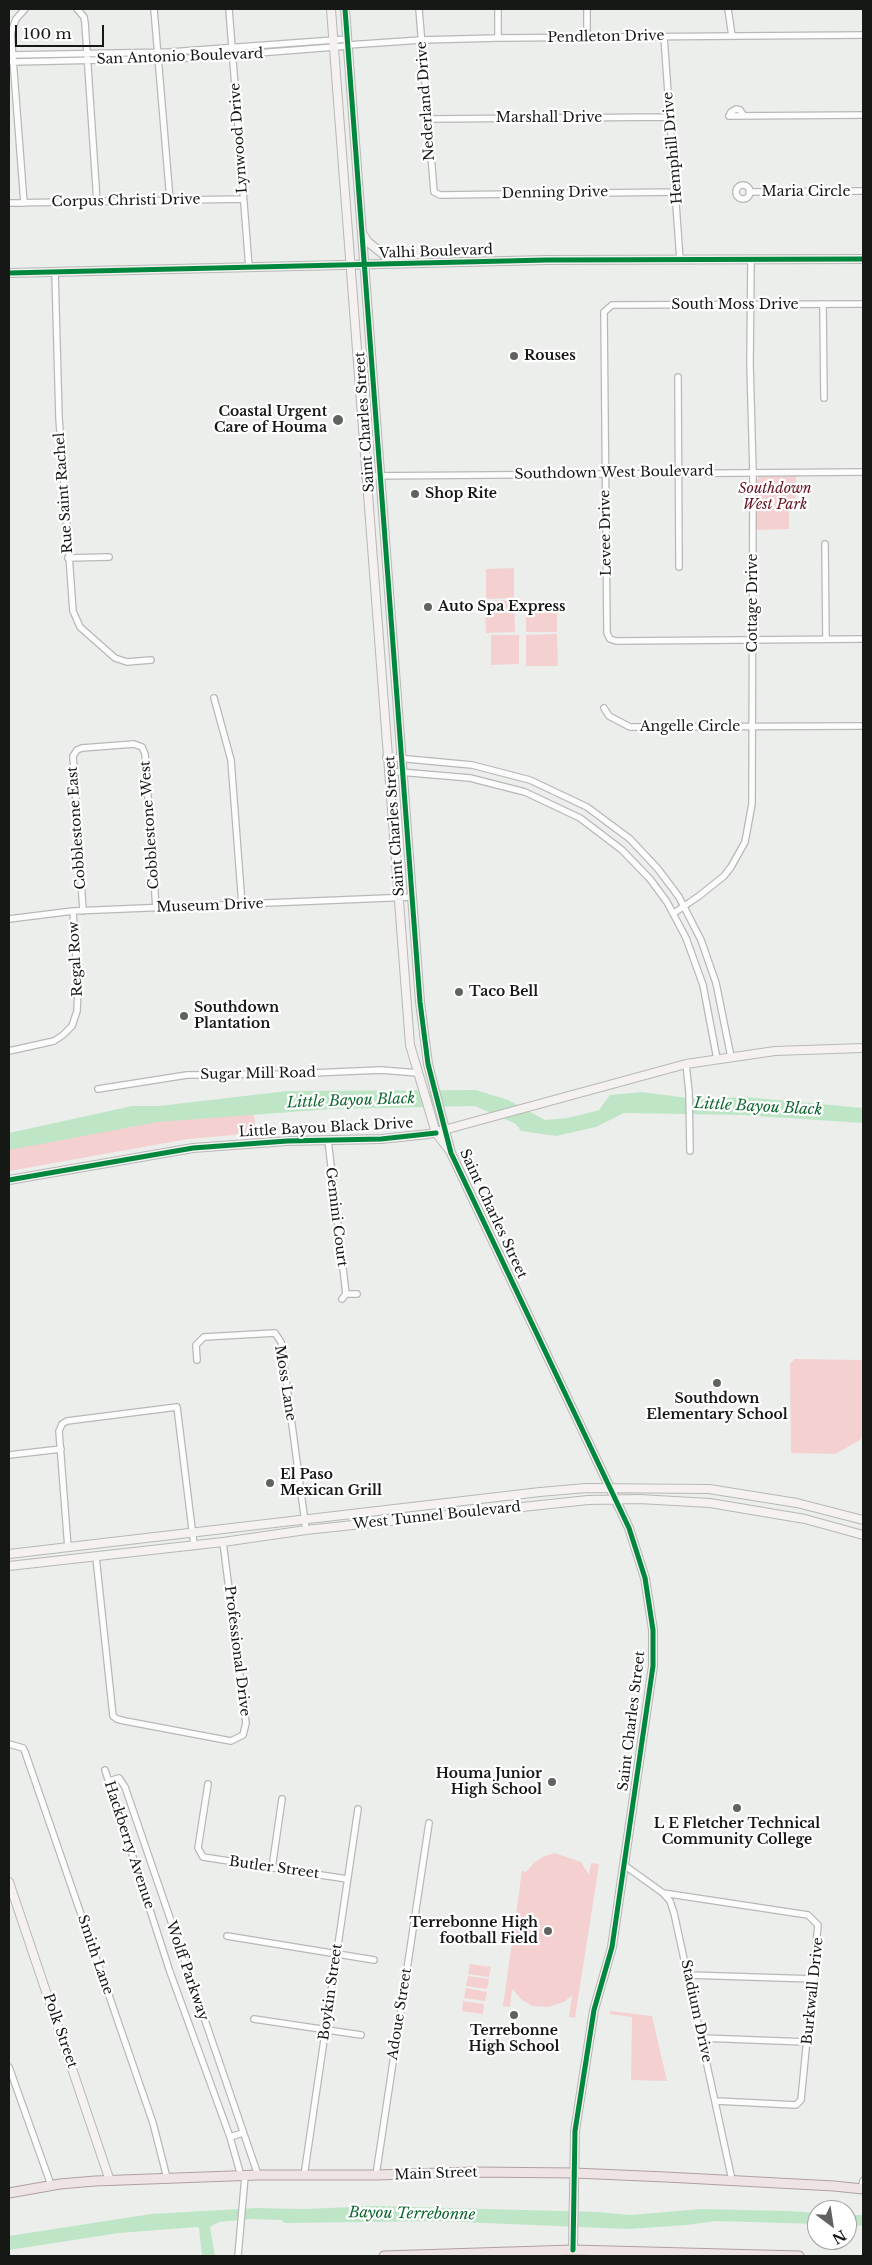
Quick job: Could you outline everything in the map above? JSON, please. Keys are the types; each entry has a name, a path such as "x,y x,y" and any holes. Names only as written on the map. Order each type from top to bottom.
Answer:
{"main road":[{"name":"Main Street","path":"9,2193 51,2185 110,2180 258,2175 304,2176 475,2172 574,2173 863,2186"},
{"path":"384,2256 531,2254 573,2250 623,2254 798,2256"}],"street":[{"path":"24,203 10,33 16,18 25,9"},
{"path":"78,9 84,17 97,202"},
{"path":"154,9 170,200"},
{"name":"Lynwood Drive","path":"229,9 249,268"},
{"name":"Saint Charles Street","path":"331,9 386,757 410,1045 436,1133"},
{"name":"Saint Charles Street","path":"345,9 422,1021 433,1090 451,1152 611,1487 640,1560 650,1599 653,1630 653,1666 612,1947 594,2010 575,2131 573,2250"},
{"name":"Nederland Drive","path":"419,9 434,192"},
{"path":"498,9 498,38"},
{"path":"587,9 587,38"},
{"path":"728,9 732,36"},
{"name":"Pendleton Drive","path":"348,43 498,38 863,35"},
{"name":"Hemphill Drive","path":"664,37 680,260"},
{"name":"San Antonio Boulevard","path":"87,57 159,60 348,43"},
{"name":"San Antonio Boulevard","path":"11,59 233,52"},
{"path":"729,116 863,115"},
{"name":"Marshall Drive","path":"427,119 670,117"},
{"name":"Maria Circle","path":"749,192 863,191"},
{"name":"Denning Drive","path":"434,192 440,194 676,192"},
{"name":"Corpus Christi Drive","path":"9,203 243,199"},
{"name":"Valhi Boulevard","path":"361,233 368,242 395,264"},
{"name":"Valhi Boulevard","path":"9,273 546,260 863,259"},
{"name":"Cottage Drive","path":"674,913 724,876 745,842 752,804 753,472 751,260"},
{"name":"Rue Saint Rachel","path":"54,272 59,418 73,611 80,627 115,658 127,662 151,660"},
{"path":"823,304 824,398"},
{"name":"South Moss Drive","path":"607,307 612,305 863,304"},
{"name":"Levee Drive","path":"607,307 604,312 607,633 610,638 616,641 753,640"},
{"path":"678,377 679,567"},
{"name":"Southdown West Boulevard","path":"365,476 863,472"},
{"path":"825,544 826,639"},
{"path":"68,558 109,557"},
{"path":"753,640 863,639"},
{"path":"214,698 231,760 242,904"},
{"name":"Angelle Circle","path":"604,708 610,716 630,727 863,726"},
{"name":"Cobblestone West","path":"110,746 139,744 144,750 156,908"},
{"name":"Cobblestone East","path":"83,911 73,756 79,748 110,746"},
{"path":"386,757 495,770 530,780 572,798 606,820 630,839 658,868 684,906 702,940 716,983 731,1057"},
{"path":"388,771 490,782 525,792 565,810 599,831 622,850 650,879 674,913 690,946 703,985 718,1059"},
{"name":"Museum Drive","path":"9,919 73,911 412,897"},
{"name":"Regal Row","path":"9,1051 54,1041 72,1026 77,1011 78,988 73,911"},
{"name":"Little Bayou Black Drive","path":"9,1180 193,1148 278,1141 390,1138 436,1133 531,1105 686,1064 775,1051 863,1048"},
{"path":"686,1064 689,1092 690,1151"},
{"name":"Sugar Mill Road","path":"98,1089 187,1075 381,1070 418,1073"},
{"path":"436,1133 451,1152"},
{"name":"Gemini Court","path":"328,1140 344,1297 356,1294"},
{"name":"Moss Lane","path":"197,1360 196,1345 204,1337 275,1333 281,1342 303,1520 306,1530"},
{"path":"68,1548 60,1431 62,1424 67,1421 177,1407 194,1545"},
{"path":"9,1455 61,1449"},
{"name":"West Tunnel Boulevard","path":"9,1554 540,1492 611,1487 720,1490 797,1503 863,1520"},
{"name":"West Tunnel Boulevard","path":"9,1566 223,1542 306,1530 576,1501 676,1500 757,1509 806,1519 863,1535"},
{"name":"Professional Drive","path":"96,1557 113,1716 125,1722 231,1741 243,1735 246,1723 223,1542"},
{"name":"Smith Lane","path":"9,1744 23,1748 25,1752 153,2123 167,2178"},
{"name":"Hackberry Avenue","path":"105,1770 170,1972 243,2176 244,2203 238,2256"},
{"name":"Wolff Parkway","path":"109,1782 119,1778 125,1787 258,2175"},
{"name":"Butler Street","path":"208,1784 198,1848 201,1855 209,1859 348,1879"},
{"path":"272,1868 282,1798"},
{"name":"Boykin Street","path":"304,2176 358,1809"},
{"name":"Adoue Street","path":"376,2175 429,1824"},
{"name":"Stadium Drive","path":"624,1865 670,1901 688,1975 732,2180"},
{"name":"Polk Street","path":"9,1882 12,1905 110,2180"},
{"name":"Burkwall Drive","path":"663,1894 812,1917 819,1929 801,2100 796,2105 716,2101"},
{"path":"227,1936 374,1960"},
{"path":"688,1975 814,1979"},
{"path":"254,2019 361,2035"},
{"path":"702,2038 807,2042"},
{"path":"9,2067 11,2079 51,2185"},
{"path":"230,2137 243,2133"}],"green space":[{"name":"Southdown West Park","path":"796,476 796,506 789,511 789,529 756,530 756,483 759,477"},
{"path":"514,568 514,598 486,599 486,569"},
{"path":"514,600 515,632 486,633 485,601"},
{"path":"526,601 557,601 557,632 526,632"},
{"path":"557,634 558,666 526,666 526,635"},
{"path":"491,635 519,635 519,664 491,665"},
{"path":"253,1112 257,1133 188,1139 9,1171 9,1146 137,1123"},
{"path":"795,1359 863,1360 863,1435 860,1440 835,1454 791,1453 790,1364"},
{"path":"555,1853 581,1862 589,1875 591,1863 599,1864 575,2018 569,2017 572,1995 564,2002 548,2007 532,2006 521,1999 512,1989 510,2007 503,2006 522,1871 526,1872 535,1862"},
{"path":"470,1964 491,1967 489,1977 468,1974"},
{"path":"468,1976 489,1979 487,1989 466,1986"},
{"path":"466,1988 487,1992 485,2001 464,1998"},
{"path":"463,2001 484,2004 483,2014 462,2011"},
{"path":"610,2011 652,2016 667,2081 631,2080 632,2017 610,2014"}],"water":[{"name":"Little Bayou Black","path":"476,1090 508,1100 545,1120 567,1118 599,1110 610,1095 641,1092 696,1099 745,1097 863,1108 863,1123 741,1115 624,1113 596,1127 556,1136 521,1131 516,1124 475,1106 331,1109 157,1122 9,1150 9,1133 132,1106 159,1106 287,1091"},
{"name":"Bayou Terrebonne","path":"375,2206 598,2212 630,2215 701,2209 788,2211 807,2212 807,2224 716,2221 628,2229 438,2221 285,2223 281,2220 250,2219 219,2222 210,2227 215,2256 202,2256 199,2228 197,2227 119,2233 9,2250 9,2236 151,2214 256,2208 305,2209"},
{"path":"857,2215 863,2215 863,2226 857,2226"}],"cycle path":[{"path":"345,9 420,1002 428,1064 451,1153 629,1528 645,1578 653,1630 653,1666 612,1947 594,2010 575,2131 573,2250"},
{"path":"9,273 546,260 863,259"},
{"path":"9,1180 193,1148 287,1141 381,1139 436,1133"}],"place":[{"name":"Rouses","path":"514,356"},
{"name":"Coastal Urgent Care of Houma","path":"338,420"},
{"name":"Shop Rite","path":"415,494"},
{"name":"Auto Spa Express","path":"428,607"},
{"name":"Taco Bell","path":"459,992"},
{"name":"Southdown Plantation","path":"184,1016"},
{"name":"Southdown Elementary School","path":"717,1383"},
{"name":"El Paso Mexican Grill","path":"270,1483"},
{"name":"Houma Junior High School","path":"552,1782"},
{"name":"L E Fletcher Technical Community College","path":"737,1808"},
{"name":"Terrebonne High football Field","path":"548,1931"},
{"name":"Terrebonne High School","path":"514,2015"}]}
